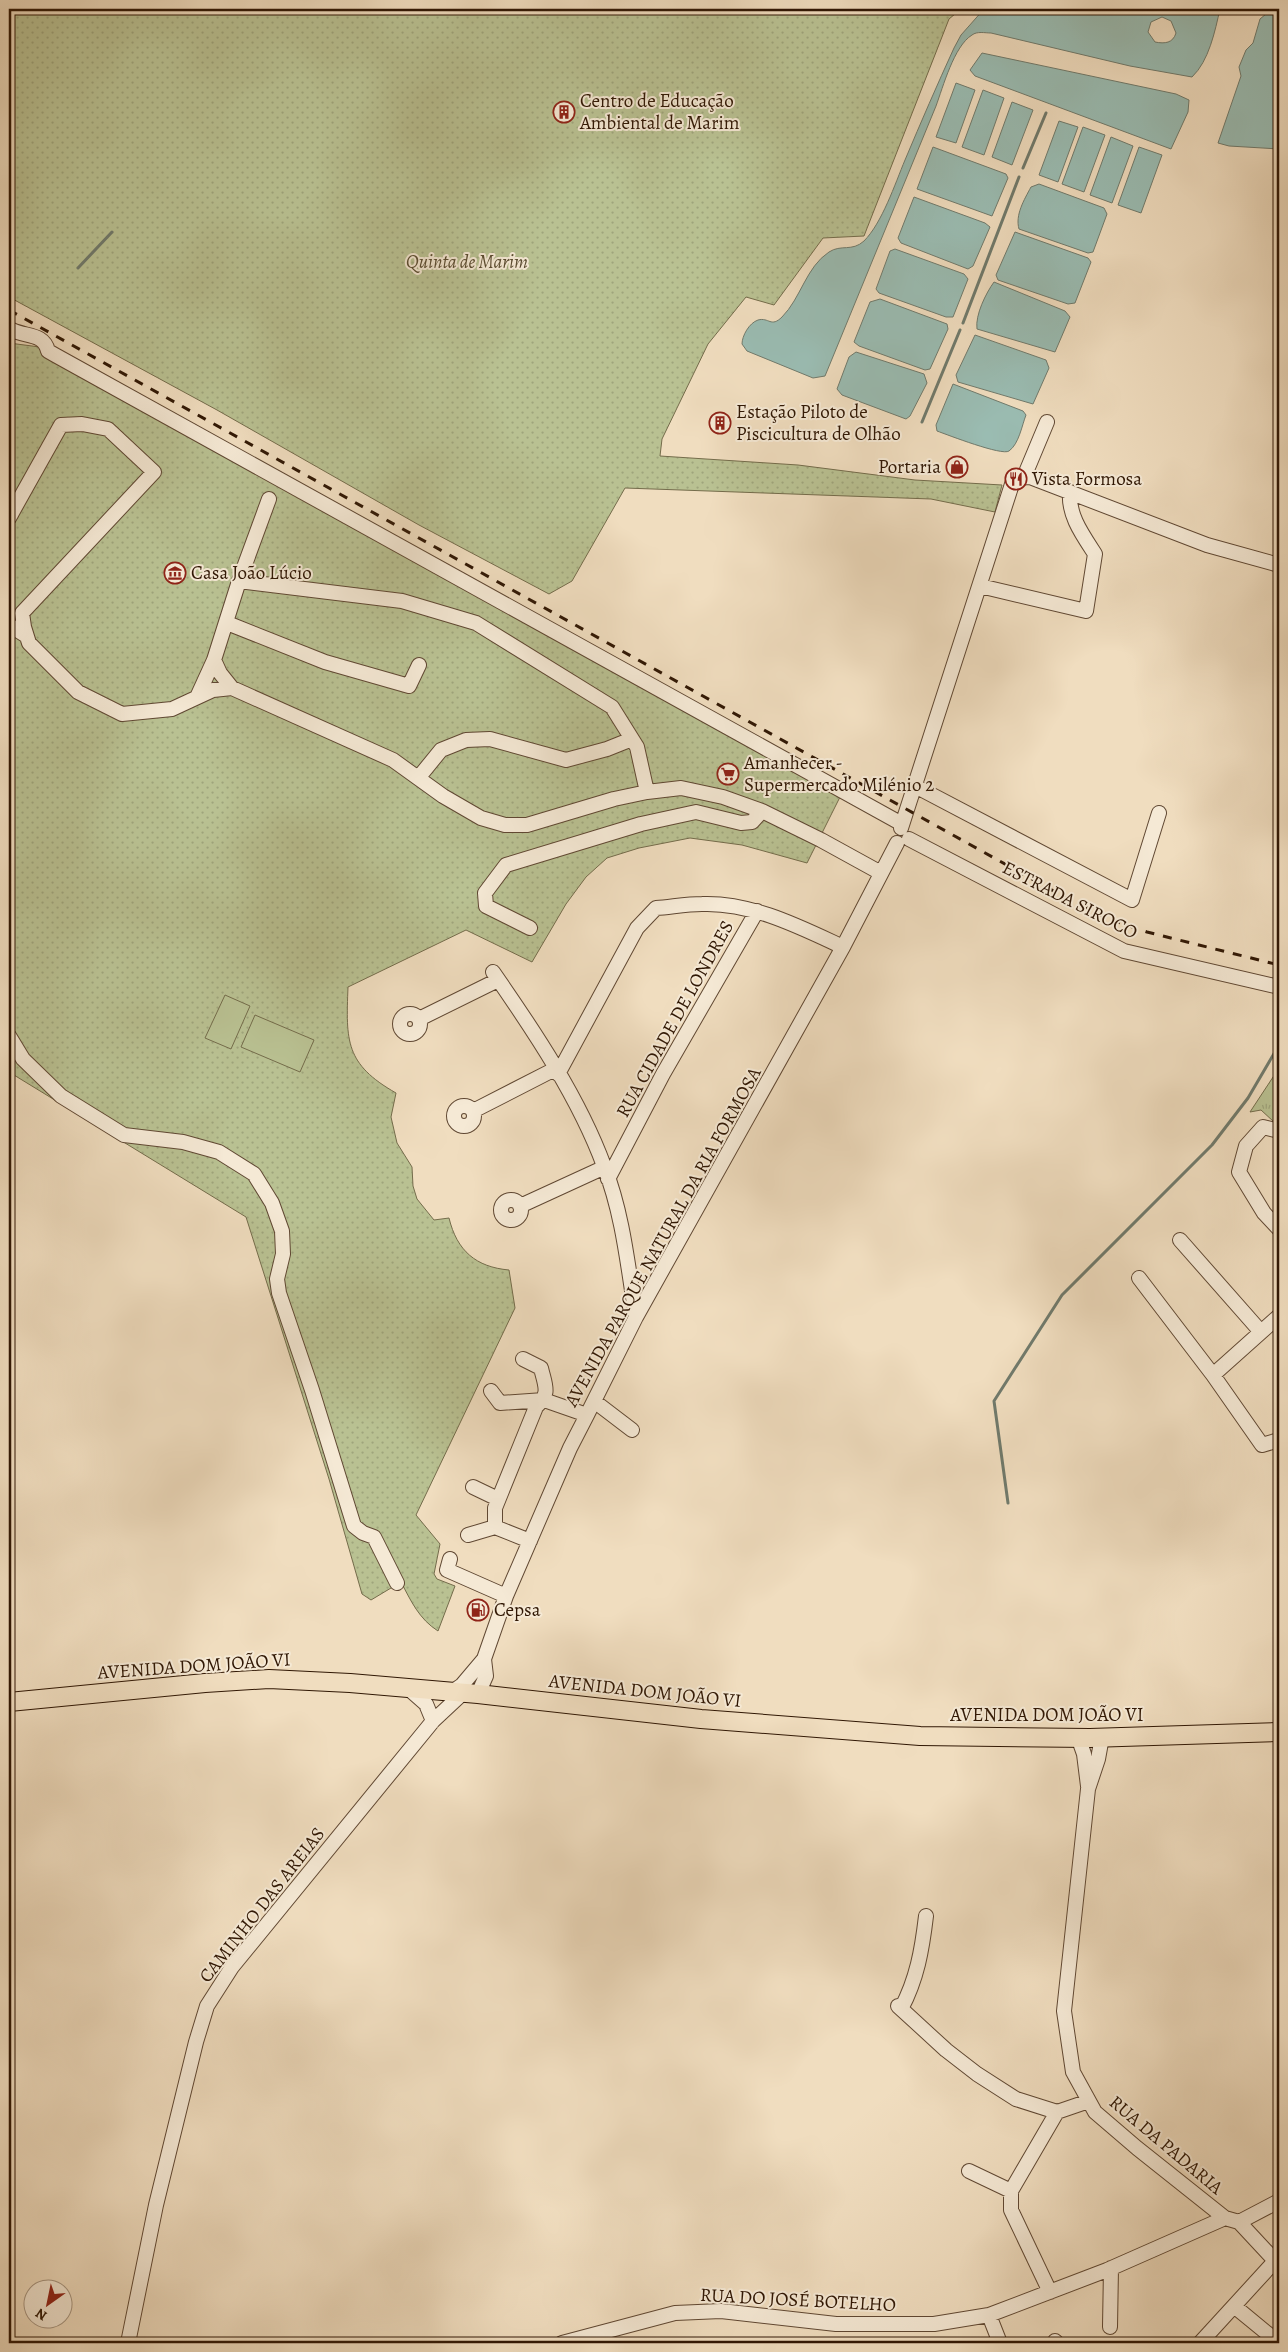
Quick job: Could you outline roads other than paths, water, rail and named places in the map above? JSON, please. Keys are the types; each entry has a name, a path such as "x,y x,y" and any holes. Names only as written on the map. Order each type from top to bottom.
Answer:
{"main road":[{"name":"AVENIDA DOM JOÃO VI","path":"9,1702 204,1683 269,1679 409,1688 701,1719 920,1736 1078,1738 1279,1732"}],"street":[{"name":"ESTRADA SIROCO","path":"12,330 22,335 37,336 46,344 48,351 55,355 902,834 1124,951 1279,987"},
{"path":"1047,422 1024,477 1030,477 1207,545 1279,565"},
{"path":"9,518 61,425 82,424 108,429 154,472 22,613 25,635 29,643 78,692 122,714 172,709 198,695 213,690 232,688"},
{"name":"AVENIDA PARQUE NATURAL DA RIA FORMOSA","path":"480,1674 506,1596 594,1401 636,1318 844,947 902,834 915,786 1014,478 1024,477"},
{"path":"980,586 1086,611 1095,554 1080,530 1068,505 1070,492"},
{"path":"198,695 214,660 239,581 269,499"},
{"path":"239,581 402,601 476,622 612,707 637,747 648,792"},
{"path":"227,623 325,662 409,686 419,665"},
{"path":"9,626 25,635"},
{"path":"214,660 220,673 232,688 393,760 443,796 480,818 505,825 527,825 614,799 681,788 723,797 762,811 821,840 882,874"},
{"path":"419,777 441,750 466,740 490,739 566,760 607,749 632,739"},
{"path":"915,786 1132,900 1159,813"},
{"path":"530,928 486,906 485,894 506,865 641,824 696,812 741,823 752,822 762,811"},
{"path":"473,1112 556,1072 637,928 656,908 703,904 757,911 799,926 844,947"},
{"name":"RUA CIDADE DE LONDRES","path":"606,1173 625,1146 662,1074 757,911"},
{"path":"419,1019 496,976 527,1021 586,1124 596,1147 622,1227 636,1318"},
{"path":"9,1036 22,1059 61,1096 124,1135 183,1142 219,1152 254,1174 272,1203 282,1231 283,1254 277,1279 279,1293 312,1390 346,1505 354,1526 363,1533 374,1537 397,1583"},
{"path":"1279,1131 1263,1127 1246,1146 1238,1172 1264,1213 1279,1229"},
{"name":"RUA CIDADE DE LONDRES","path":"596,1147 606,1152 614,1152 625,1146"},
{"path":"520,1206 606,1173"},
{"path":"1180,1240 1261,1332"},
{"path":"1140,1278 1213,1375 1262,1445 1279,1440"},
{"path":"1213,1375 1279,1316"},
{"path":"495,1527 495,1508 498,1499 536,1407 544,1400 547,1392 541,1368 523,1359"},
{"path":"491,1391 500,1402 544,1400 587,1415"},
{"path":"594,1401 632,1430"},
{"path":"473,1487 498,1499"},
{"path":"468,1535 495,1527 530,1541"},
{"path":"450,1559 447,1570 506,1596"},
{"path":"409,1688 435,1715 480,1674 494,1687 511,1698"},
{"name":"CAMINHO DAS AREIAS","path":"128,2343 156,2205 206,2006 232,1967 435,1715 480,1674"},
{"path":"1088,1789 1098,1759 1102,1737"},
{"path":"1078,1738 1084,1754 1088,1789"},
{"name":"RUA DA PADARIA","path":"1088,1789 1075,1893 1064,2012 1072,2072 1095,2112 1130,2142 1232,2220 1277,2263"},
{"path":"926,1916 921,1958 912,1988 900,2008 946,2050 977,2074 1016,2098 1057,2112 1089,2101"},
{"path":"1050,2292 1011,2210 1011,2191 1057,2112"},
{"path":"969,2171 1011,2191"},
{"name":"RUA DO JOSÉ BOTELHO","path":"562,2343 675,2313 721,2311 836,2324 934,2324 989,2315 1279,2201"},
{"path":"1200,2343 1277,2263"},
{"path":"1110,2327 1111,2268"},
{"path":"1234,2306 1279,2343"},
{"path":"989,2315 1000,2343"}],"water":[{"path":"984,9 1220,9 1207,54 1203,63 1192,77 1130,66 991,33 972,35 960,48 950,67 936,106 825,376 813,378 747,351 742,341 747,330 758,320 775,322 782,317 821,258 838,248 860,244 871,233 888,203 929,104 961,35","holes":["1162,17 1171,21 1176,33 1173,39 1165,43 1155,42 1148,32 1151,22"]},
{"path":"1268,9 1279,9 1279,149 1229,146 1218,143 1241,76 1239,67 1246,50 1253,43 1260,19 1266,14"},
{"path":"982,53 1176,94 1189,100 1188,112 1171,149 975,76 970,70"},
{"path":"956,83 975,90 956,143 936,137"},
{"path":"983,90 1004,98 984,155 962,147"},
{"path":"1012,102 1033,110 1012,165 992,157"},
{"path":"1059,121 1078,127 1058,182 1039,175"},
{"path":"1083,127 1105,135 1084,192 1062,184"},
{"path":"1111,137 1133,146 1112,203 1090,195"},
{"path":"933,147 1006,174 1008,178 992,216 917,189"},
{"path":"1139,147 1162,155 1141,213 1118,205"},
{"path":"1039,184 1104,208 1107,214 1093,252 1088,253 1019,229 1018,218 1023,202 1031,187"},
{"path":"914,197 985,223 990,227 973,266 968,269 901,243 898,238"},
{"path":"1015,232 1088,258 1091,262 1075,303 1068,304 998,280 996,275"},
{"path":"895,249 964,274 968,279 953,317 946,317 879,293 876,289 890,251"},
{"path":"994,282 1065,311 1070,317 1055,352 977,329 979,311"},
{"path":"880,299 947,324 948,329 930,369 925,370 859,346 854,342 870,302"},
{"path":"975,335 1046,360 1049,368 1033,404 958,382 956,375"},
{"path":"856,352 924,374 927,383 910,416 906,419 842,395 837,389 849,357"},
{"path":"953,384 1023,411 1026,415 1020,434 1009,451 996,451 937,431 936,425"}],"waterway":[{"path":"1023,168 1046,113"},
{"path":"963,323 1019,177"},
{"path":"78,268 112,232"},
{"path":"922,422 960,330"},
{"path":"1008,1503 994,1401 1062,1295 1212,1145 1248,1098 1279,1045"}],"railway":[{"path":"9,310 1059,894 1109,919 1147,932 1279,965"}],"place":[{"name":"Centro de Educação Ambiental de Marim","path":"564,112"},
{"name":"Estação Piloto de Piscicultura de Olhão","path":"720,423"},
{"name":"Portaria","path":"957,467"},
{"name":"Vista Formosa","path":"1016,479"},
{"name":"Casa João Lúcio","path":"175,573"},
{"name":"Amanhecer - Supermercado Milénio 2","path":"728,774"},
{"name":"Cepsa","path":"478,1610"}],"park label":[{"name":"Quinta de Marim","path":"467,262"}]}
